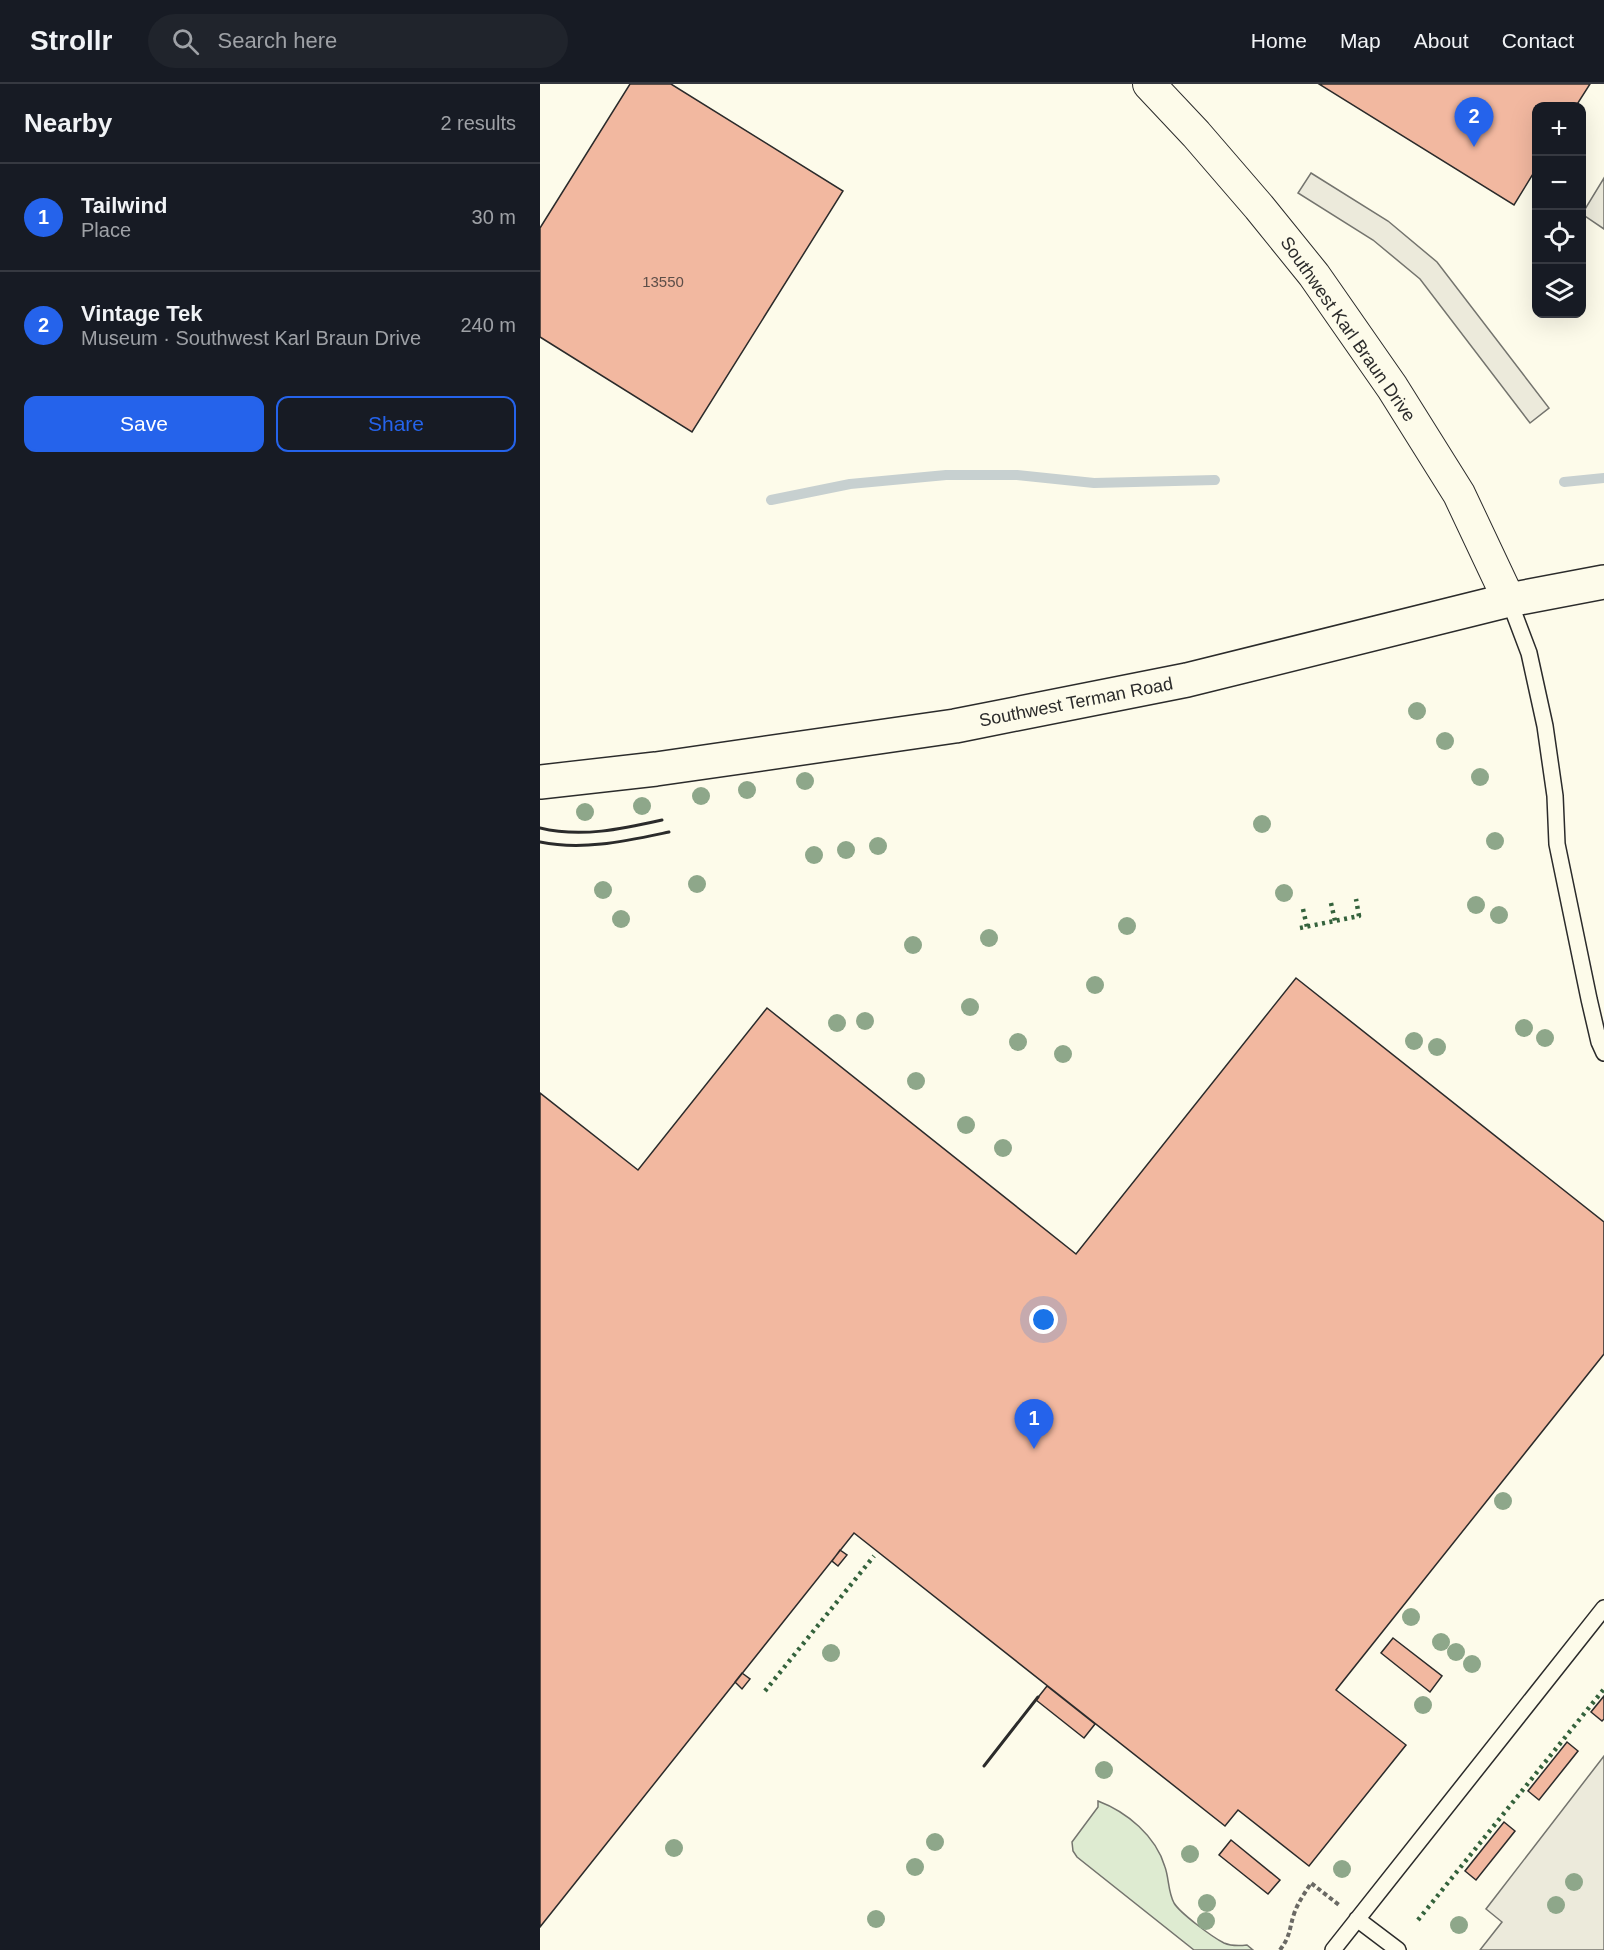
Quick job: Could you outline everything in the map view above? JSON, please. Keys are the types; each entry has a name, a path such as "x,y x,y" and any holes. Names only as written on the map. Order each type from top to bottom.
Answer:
{"street":[{"name":"Southwest Karl Braun Drive","path":"1149,84 1203,142 1314,274 1392,387 1459,494 1509,600"},
{"name":"Southwest Terman Road","path":"540,782 656,769 955,726 1187,680 1509,600 1604,582"}],"lane":[{"path":"1509,600 1529,653 1543,715 1555,796 1557,844 1588,999 1604,1053"},
{"path":"1333,1950 1604,1608"},
{"path":"1357,1919 1398,1950"}],"path":[{"path":"1280,1950 1290,1934 1295,1911 1311,1883 1357,1919"}],"green space":[{"path":"1098,1801 1130,1819 1155,1845 1166,1871 1172,1899 1183,1913 1224,1943 1247,1945 1253,1950 1194,1950 1077,1857 1073,1851 1072,1842 1098,1807"}],"shaded area":[{"path":"1311,173 1388,221 1437,262 1549,408 1530,423 1420,279 1373,240 1298,193"},
{"path":"1604,178 1604,229 1586,217 1586,207"},
{"path":"1604,1756 1604,1950 1480,1950 1502,1922 1486,1909"}],"building":[{"path":"630,84 671,84 843,191 692,432 540,337 540,228"},
{"path":"1319,84 1590,84 1579,102 1532,102 1532,176 1514,205"},
{"path":"1296,978 1604,1222 1604,1354 1336,1690 1406,1745 1309,1866 1238,1810 1225,1826 854,1533 540,1927 540,1093 638,1170 767,1008 1076,1254"},
{"path":"840,1550 847,1555 838,1566 832,1561"},
{"path":"1393,1638 1442,1676 1430,1692 1381,1653"},
{"path":"742,1673 750,1679 742,1689 735,1682"},
{"path":"1047,1686 1095,1724 1084,1738 1036,1700"},
{"path":"1604,1696 1604,1719 1602,1721 1591,1712"},
{"path":"1567,1742 1578,1751 1539,1800 1528,1791"},
{"path":"1504,1822 1515,1831 1476,1880 1465,1871"},
{"path":"1231,1840 1280,1880 1268,1894 1219,1855"}],"waterway":[{"path":"771,500 850,484 946,475 1017,475 1094,483 1215,480"},
{"path":"1564,482 1604,478"}],"hedge":[{"path":"1300,928 1359,916 1356,899"},
{"path":"1331,903 1335,921"},
{"path":"1303,909 1307,927"},
{"path":"765,1691 874,1556"},
{"path":"1418,1920 1604,1689"}],"wall":[{"path":"540,828 586,832 617,829 662,820"},
{"path":"540,842 556,845 588,845 669,832"},
{"path":"984,1766 1038,1697"}],"place":[{"name":"Vintage Tek","path":"1474,147"},
{"name":"Tailwind","path":"1034,1449"}]}
